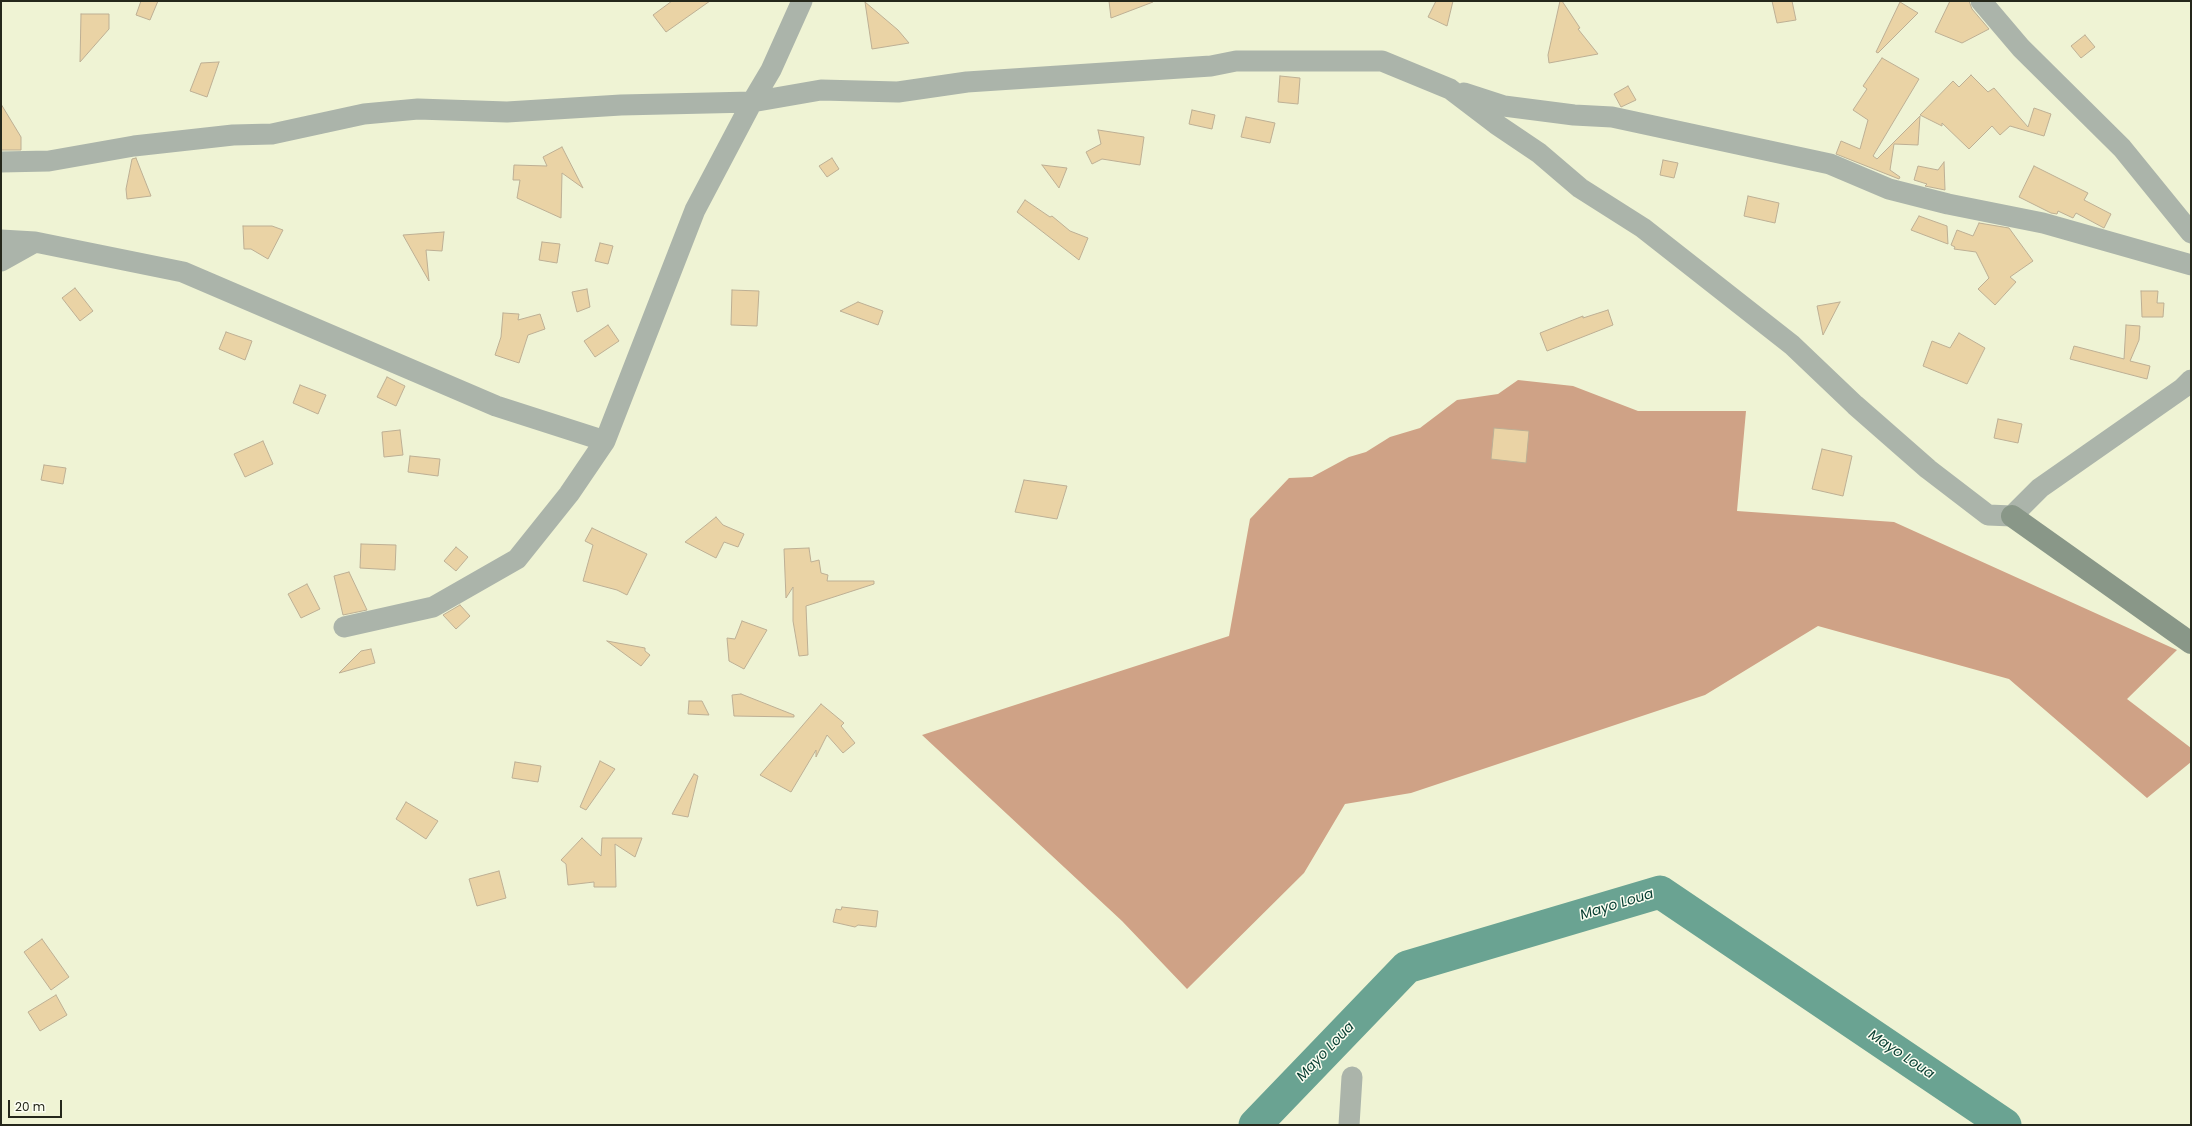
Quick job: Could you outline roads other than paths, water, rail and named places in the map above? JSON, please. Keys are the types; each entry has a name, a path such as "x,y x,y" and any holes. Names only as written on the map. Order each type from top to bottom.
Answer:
{"main road":[{"path":"2012,516 2191,643"}],"street":[{"path":"344,627 433,607 517,559 569,494 605,442 695,210 752,102 771,70 802,1"},
{"path":"1981,1 2021,48 2122,148 2191,233"},
{"path":"1,162 49,161 134,146 233,135 272,134 364,114 418,109 507,112 621,104 752,102 821,90 898,92 968,82 1211,66 1236,61 1382,61 1450,89 1504,106 1574,115 1612,117 1830,164 1889,189 1948,204 2043,224 2191,265"},
{"path":"1450,89 1496,124 1539,153 1580,188 1643,228 1792,345 1855,405 1928,469 1988,515 2012,516 2040,488 2183,388 2191,380"},
{"path":"1,240 35,242 183,272 496,406 605,442"},
{"path":"1,261 35,242"},
{"path":"1349,1125 1352,1077"}],"waterway":[{"name":"Mayo Loua","path":"1255,1125 1407,967 1660,892 2005,1125"}]}
